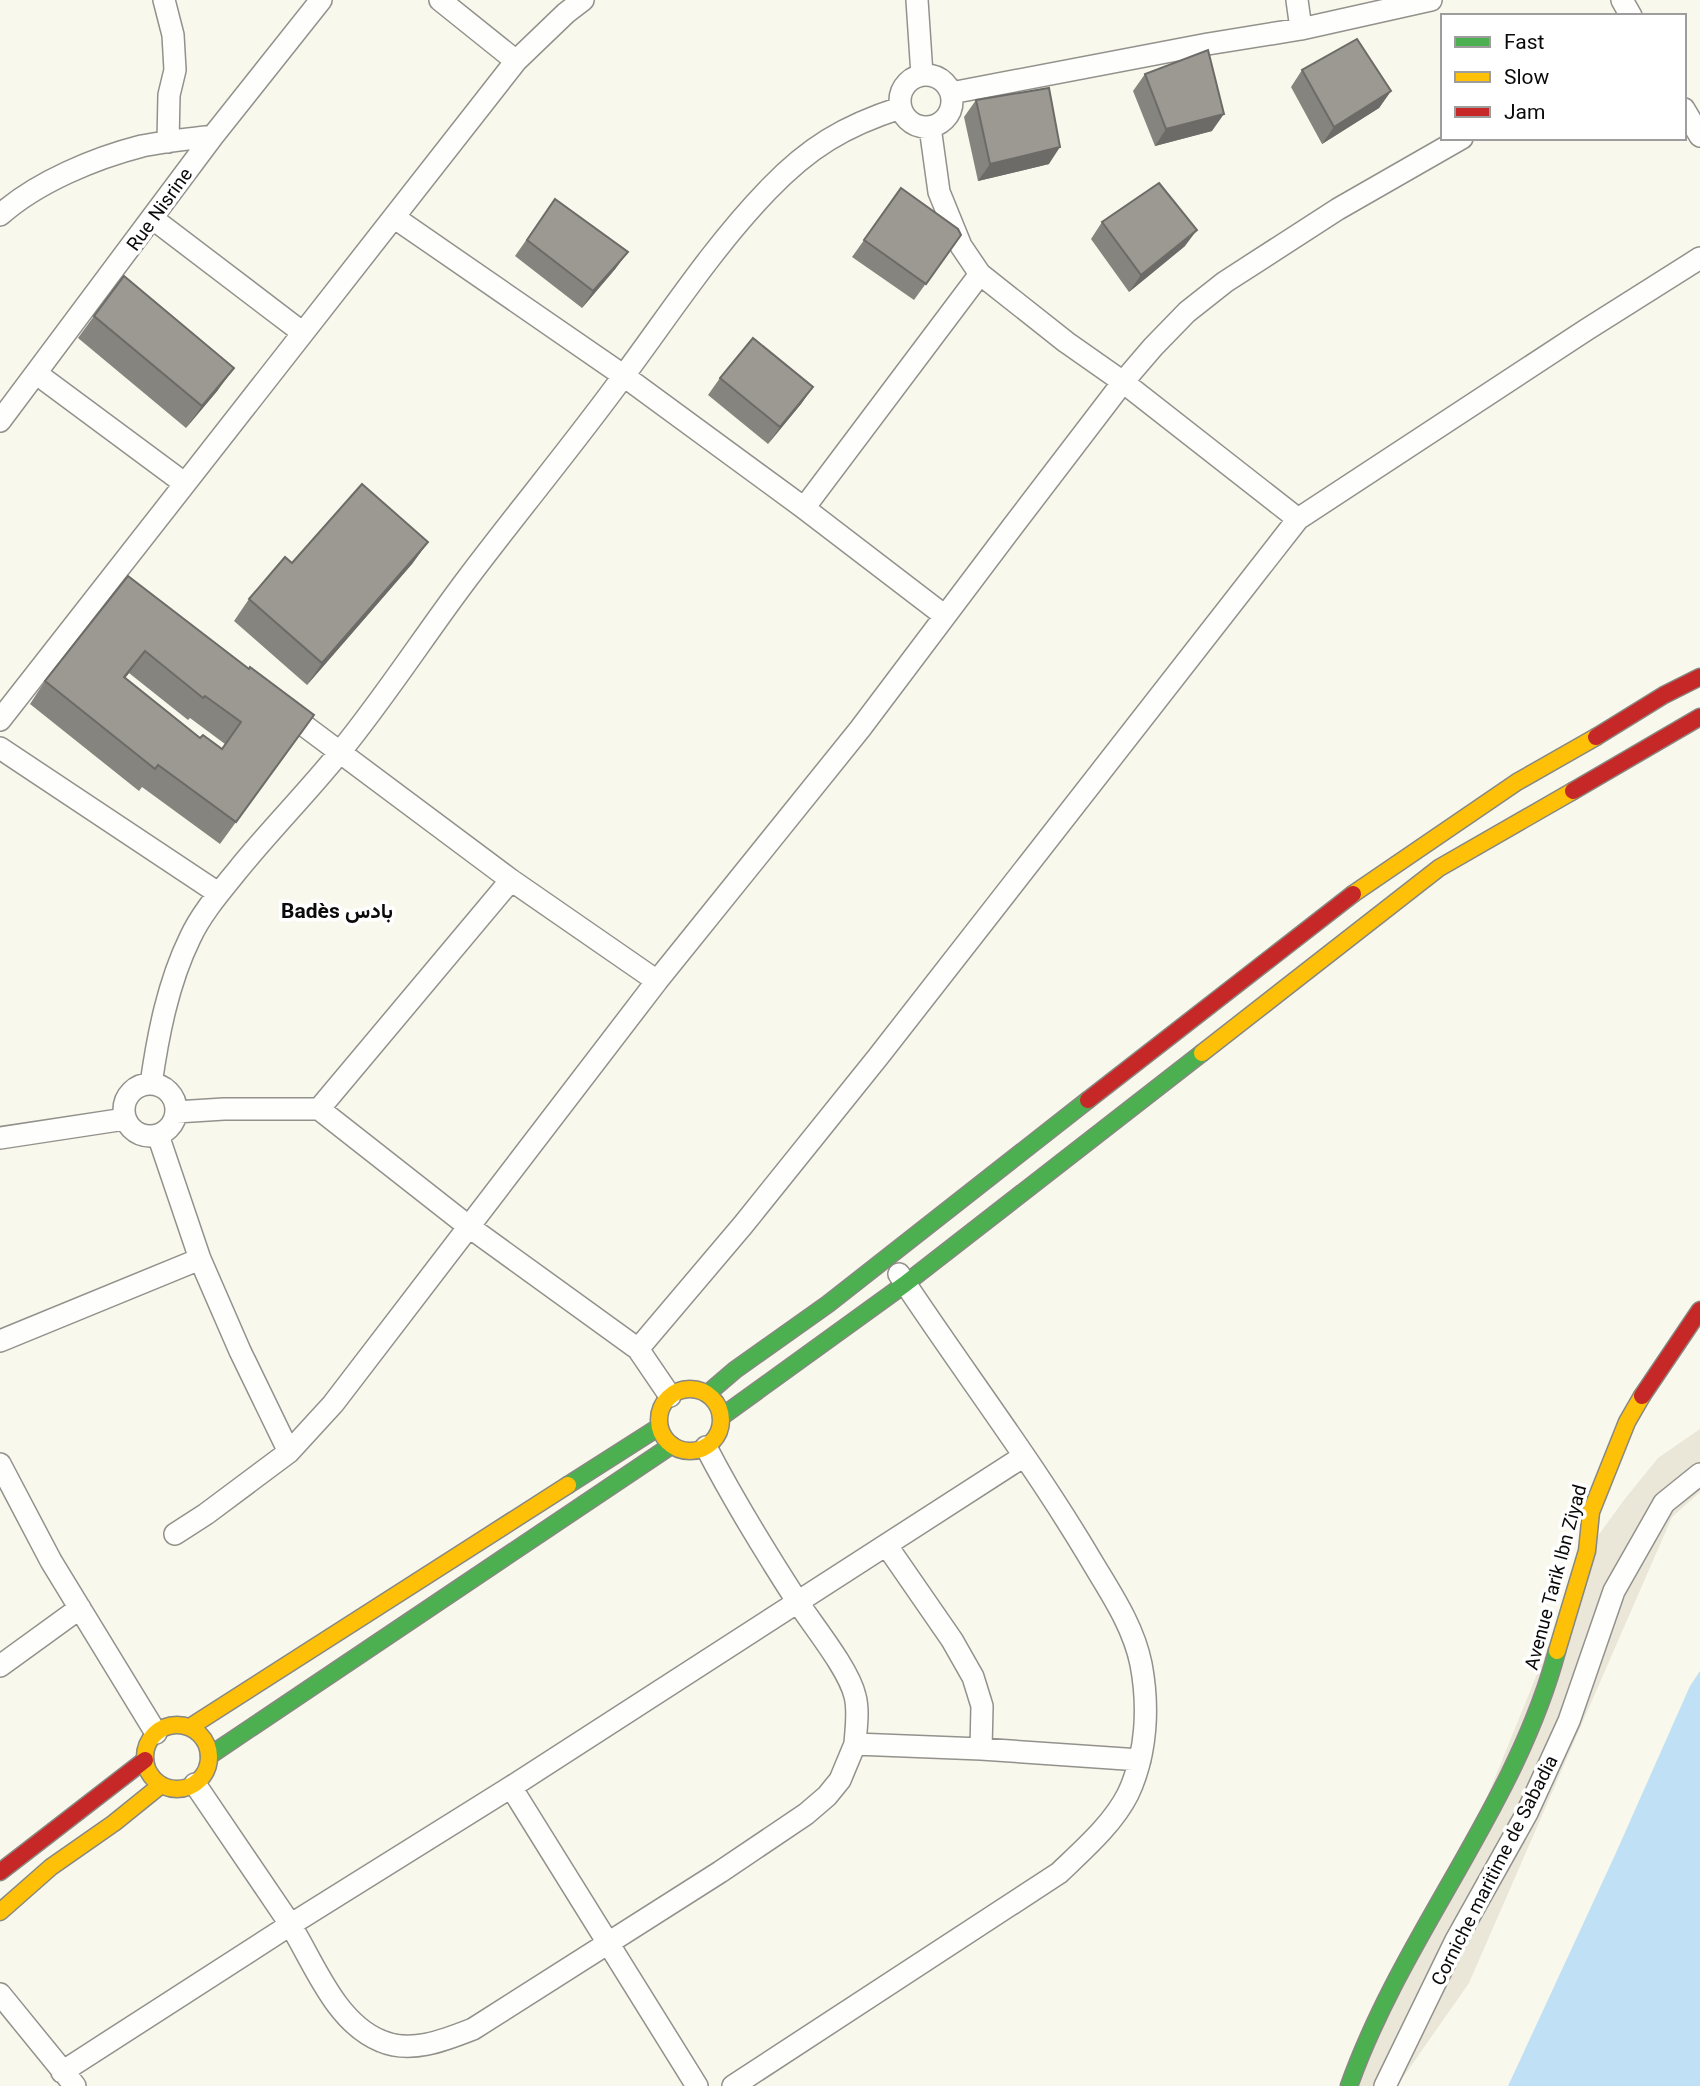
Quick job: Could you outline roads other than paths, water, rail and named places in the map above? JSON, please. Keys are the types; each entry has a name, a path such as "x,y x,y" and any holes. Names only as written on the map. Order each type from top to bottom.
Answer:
{"street":[{"path":"164,0 173,35 176,70 169,95 168,142"},
{"name":"Rue Nisrine","path":"0,421 213,136 321,0"},
{"path":"440,0 516,61"},
{"path":"0,720 116,584 184,483 516,61 583,0"},
{"path":"917,0 922,75"},
{"path":"1297,0 1301,29"},
{"path":"951,93 1301,29 1431,0"},
{"path":"922,75 940,79 951,93 950,111 946,118 930,127 912,124 900,108 901,92 906,84 922,75"},
{"path":"151,1084 157,1042 176,974 190,937 218,893 340,752 467,579 624,376 726,237 768,189 807,153 838,132 900,108"},
{"path":"1686,112 1700,136"},
{"path":"930,127 939,192 961,246 980,274 1066,342 1124,382 1298,519"},
{"path":"0,215 20,198 52,180 95,162 142,146 213,136"},
{"path":"176,1534 289,1452 333,1404 657,981 860,729 1153,347 1187,312 1225,282 1338,209 1459,140"},
{"path":"152,218 303,333"},
{"path":"395,218 624,376 945,616"},
{"path":"638,1349 743,1225 887,1046 1298,519 1700,258"},
{"path":"804,508 980,274"},
{"path":"37,374 184,483"},
{"path":"707,1394 735,1370 828,1304 1334,907 1517,782 1621,723 1664,695 1700,677"},
{"path":"264,695 511,880 657,981"},
{"path":"721,1417 905,1284 1439,868 1700,717"},
{"path":"0,748 218,893"},
{"path":"319,1109 511,880"},
{"path":"151,1084 169,1093 176,1112 167,1130 148,1136 138,1134 130,1127 123,1108 132,1090 151,1084"},
{"path":"176,1112 319,1109 468,1226 638,1349 670,1396"},
{"path":"0,1138 125,1119"},
{"path":"158,1135 200,1259 240,1351 289,1452"},
{"path":"733,2086 1059,1873 1110,1820 1128,1794 1140,1760 1145,1731 1145,1691 1141,1662 1128,1624 1073,1530 888,1257"},
{"path":"0,1341 200,1259"},
{"name":"Avenue Tarik Ibn Ziyad","path":"1349,2086 1363,2047 1410,1953 1520,1753 1550,1676 1587,1551 1591,1512 1627,1422 1655,1375 1700,1310"},
{"path":"695,1389 707,1394 719,1408 721,1417 720,1429 715,1439 706,1447 688,1451 672,1446 659,1427 660,1410 670,1396 682,1390 695,1389"},
{"path":"190,1727 659,1427"},
{"path":"209,1756 672,1446"},
{"path":"195,1784 290,1925 322,1981 344,2012 360,2028 380,2041 399,2046 444,2041 473,2029 806,1815 840,1780 855,1744 858,1714 855,1695 847,1676 797,1602 730,1493 706,1447"},
{"path":"0,1994 69,2079 290,1925 511,1787 1024,1456"},
{"path":"0,1464 51,1561 156,1733"},
{"name":"Corniche maritime de Sabadia","path":"1385,2086 1456,1940 1527,1813 1569,1721 1614,1591 1664,1503 1700,1474"},
{"path":"887,1546 952,1640 973,1677 982,1706 981,1749"},
{"path":"387,1600 403,1626"},
{"path":"0,1666 80,1608"},
{"path":"167,1727 190,1727 200,1734 206,1744 208,1767 195,1784 178,1789 161,1785 153,1779 148,1770 146,1750 156,1733 167,1727"},
{"path":"855,1744 1140,1760"},
{"path":"0,1872 145,1760"},
{"path":"0,1912 51,1867 114,1823 161,1785"},
{"path":"511,1787 697,2086"}],"water":[{"path":"1700,1671 1700,2086 1508,2086 1690,1686"}],"district":[{"name":"Badès بادس","path":"337,911"}]}
